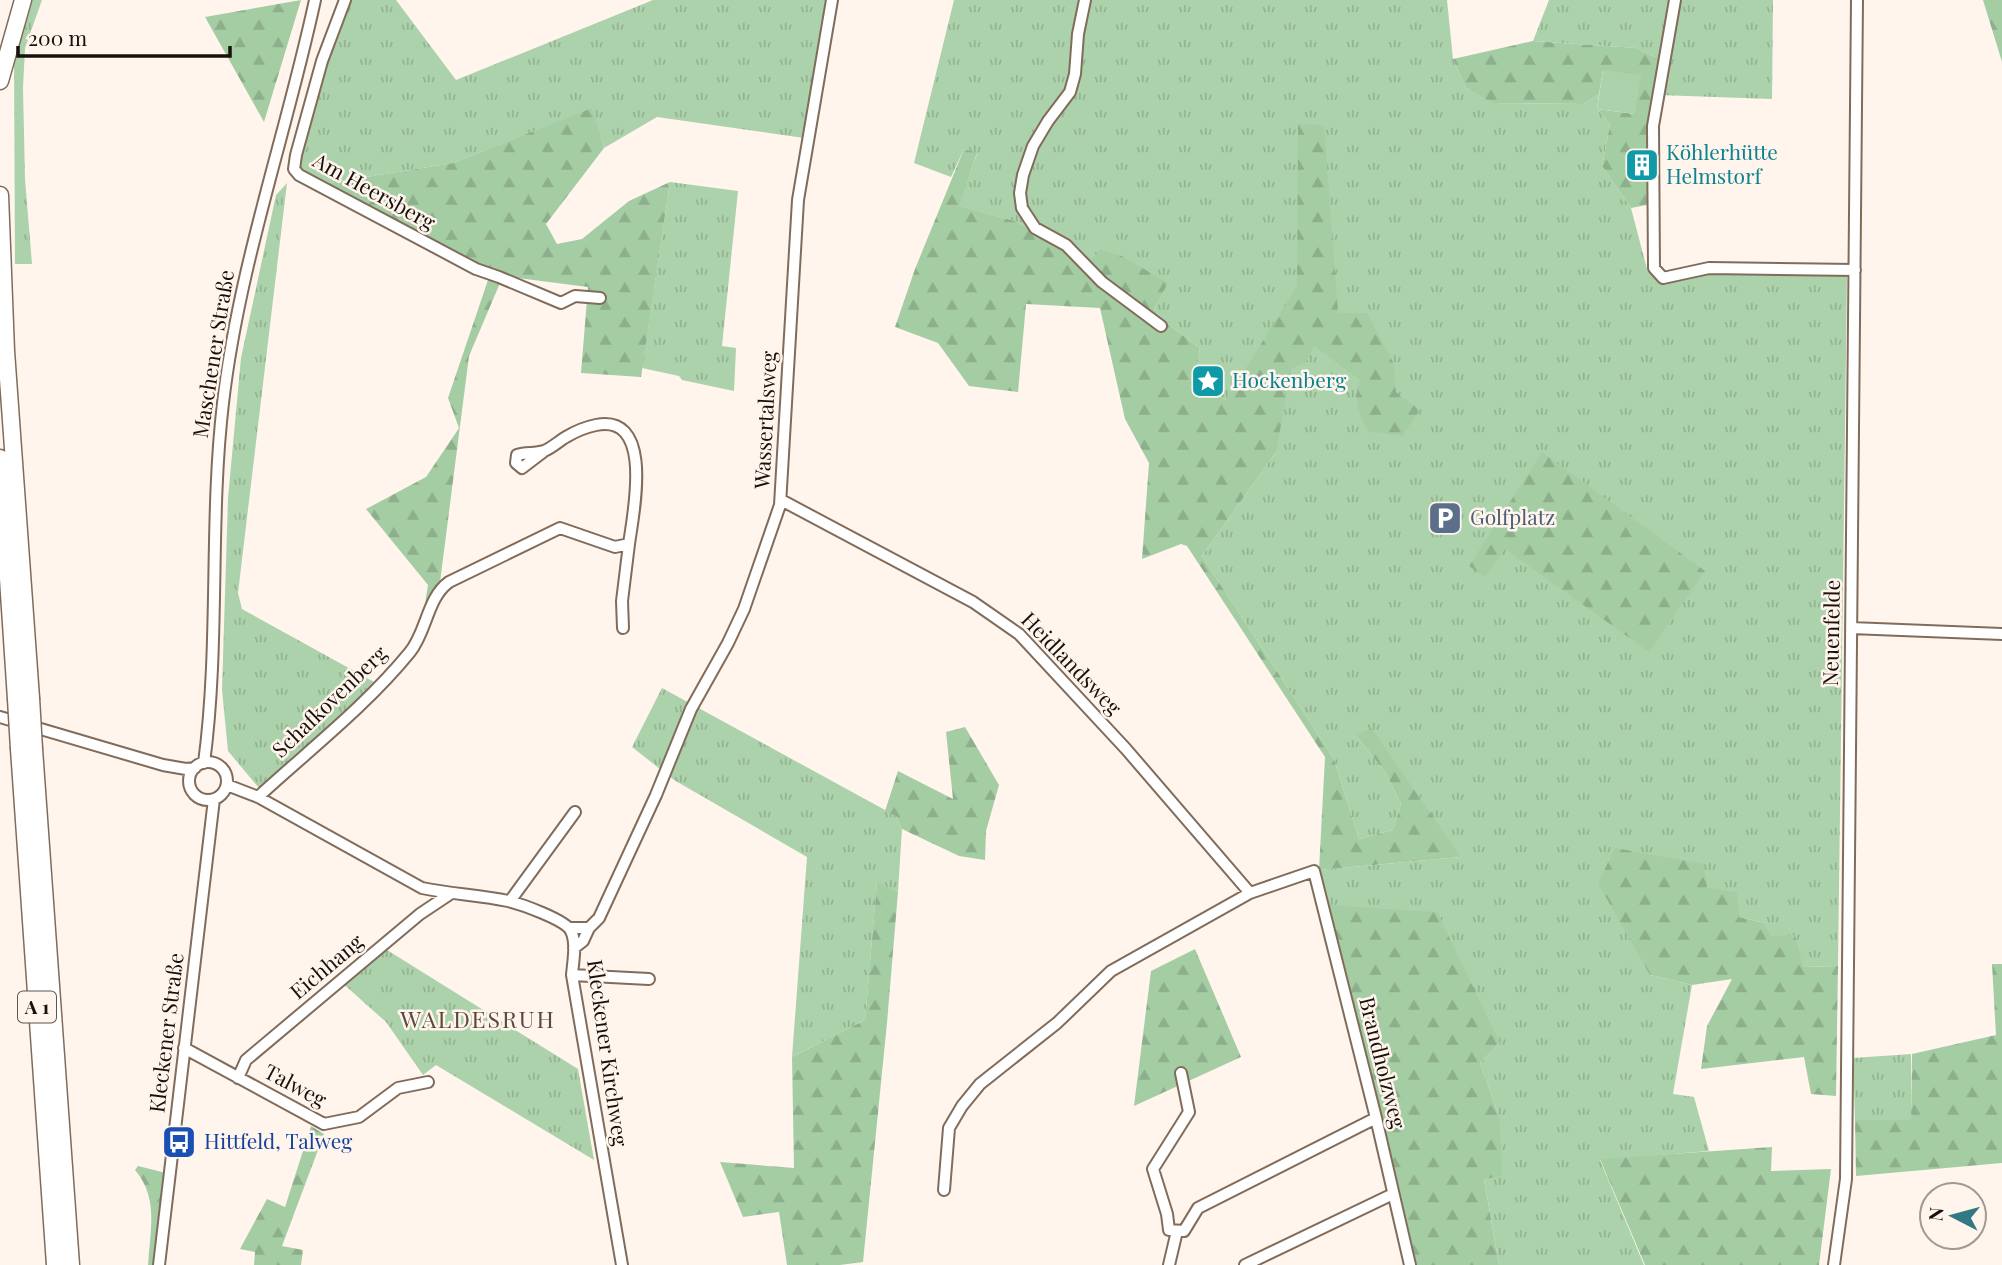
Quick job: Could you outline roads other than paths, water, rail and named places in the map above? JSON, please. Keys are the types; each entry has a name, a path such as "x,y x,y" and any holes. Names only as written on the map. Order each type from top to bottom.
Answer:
{"highway":[{"path":"0,81 23,0"},
{"name":"A 1","path":"0,195 23,699"},
{"name":"A 1","path":"0,458 60,1101 71,1265"},
{"name":"A 1","path":"27,749 55,1265"},
{"path":"60,1101 72,1138"}],"street":[{"name":"Maschener Straße","path":"218,765 210,722 216,486 230,350 253,242 315,0"},
{"name":"Am Heersberg","path":"345,0 322,61 296,155 295,169 299,175 476,270 561,303 575,296 600,298"},
{"name":"Wassertalsweg","path":"574,948 583,941 589,928 599,918 651,807 691,709 744,609 781,500 798,200 832,0"},
{"path":"1084,0 1070,92 1033,146 1023,175 1020,192 1022,208 1035,228 1066,245 1102,282 1161,326"},
{"path":"1675,0 1653,125 1654,268 1662,278 1709,268 1855,270"},
{"name":"Neuenfelde","path":"1834,1265 1846,1179 1857,0"},
{"path":"543,452 578,430 600,424 623,430 632,440 636,465 622,601 623,628"},
{"name":"Heidlandsweg","path":"781,500 973,602 1006,623 1126,749 1250,893"},
{"name":"Schafkovenberg","path":"258,797 385,681 413,648 439,590 445,585 560,528 615,547 629,544"},
{"path":"1851,628 2002,634"},
{"path":"0,717 163,765 186,769 218,765 226,776 226,785 222,794 214,799 202,798 193,791 190,780 163,765"},
{"name":"Maschener Straße","path":"200,766 210,722"},
{"path":"190,780 200,766"},
{"path":"226,785 258,797 422,888 510,901 559,920 569,928 589,928"},
{"name":"Kleckener Straße","path":"202,798 209,847"},
{"name":"Kleckener Straße","path":"159,1265 214,799"},
{"path":"510,901 575,813"},
{"name":"Brandholzweg","path":"1250,893 1314,871 1377,1118 1410,1265"},
{"path":"944,1190 949,1128 961,1105 980,1084 1056,1023 1111,971 1250,893"},
{"name":"Eichhang","path":"238,1078 246,1061 420,914 450,894"},
{"name":"Kleckener Kirchweg","path":"569,928 574,948 572,975 622,1265"},
{"path":"572,975 649,979"},
{"name":"Talweg","path":"184,1048 324,1124 359,1116 398,1088 428,1082"},
{"path":"1181,1073 1189,1112 1153,1169 1167,1214 1169,1230 1184,1231 1198,1208 1377,1118"},
{"path":"1245,1265 1393,1194"},
{"path":"1169,1265 1177,1231"}],"place":[{"name":"Köhlerhütte Helmstorf","path":"1642,165"},
{"name":"Hockenberg","path":"1208,381"},
{"name":"Golfplatz","path":"1445,518"},
{"name":"Hittfeld, Talweg","path":"179,1142"}],"district":[{"name":"WALDESRUH","path":"478,1020"}]}
